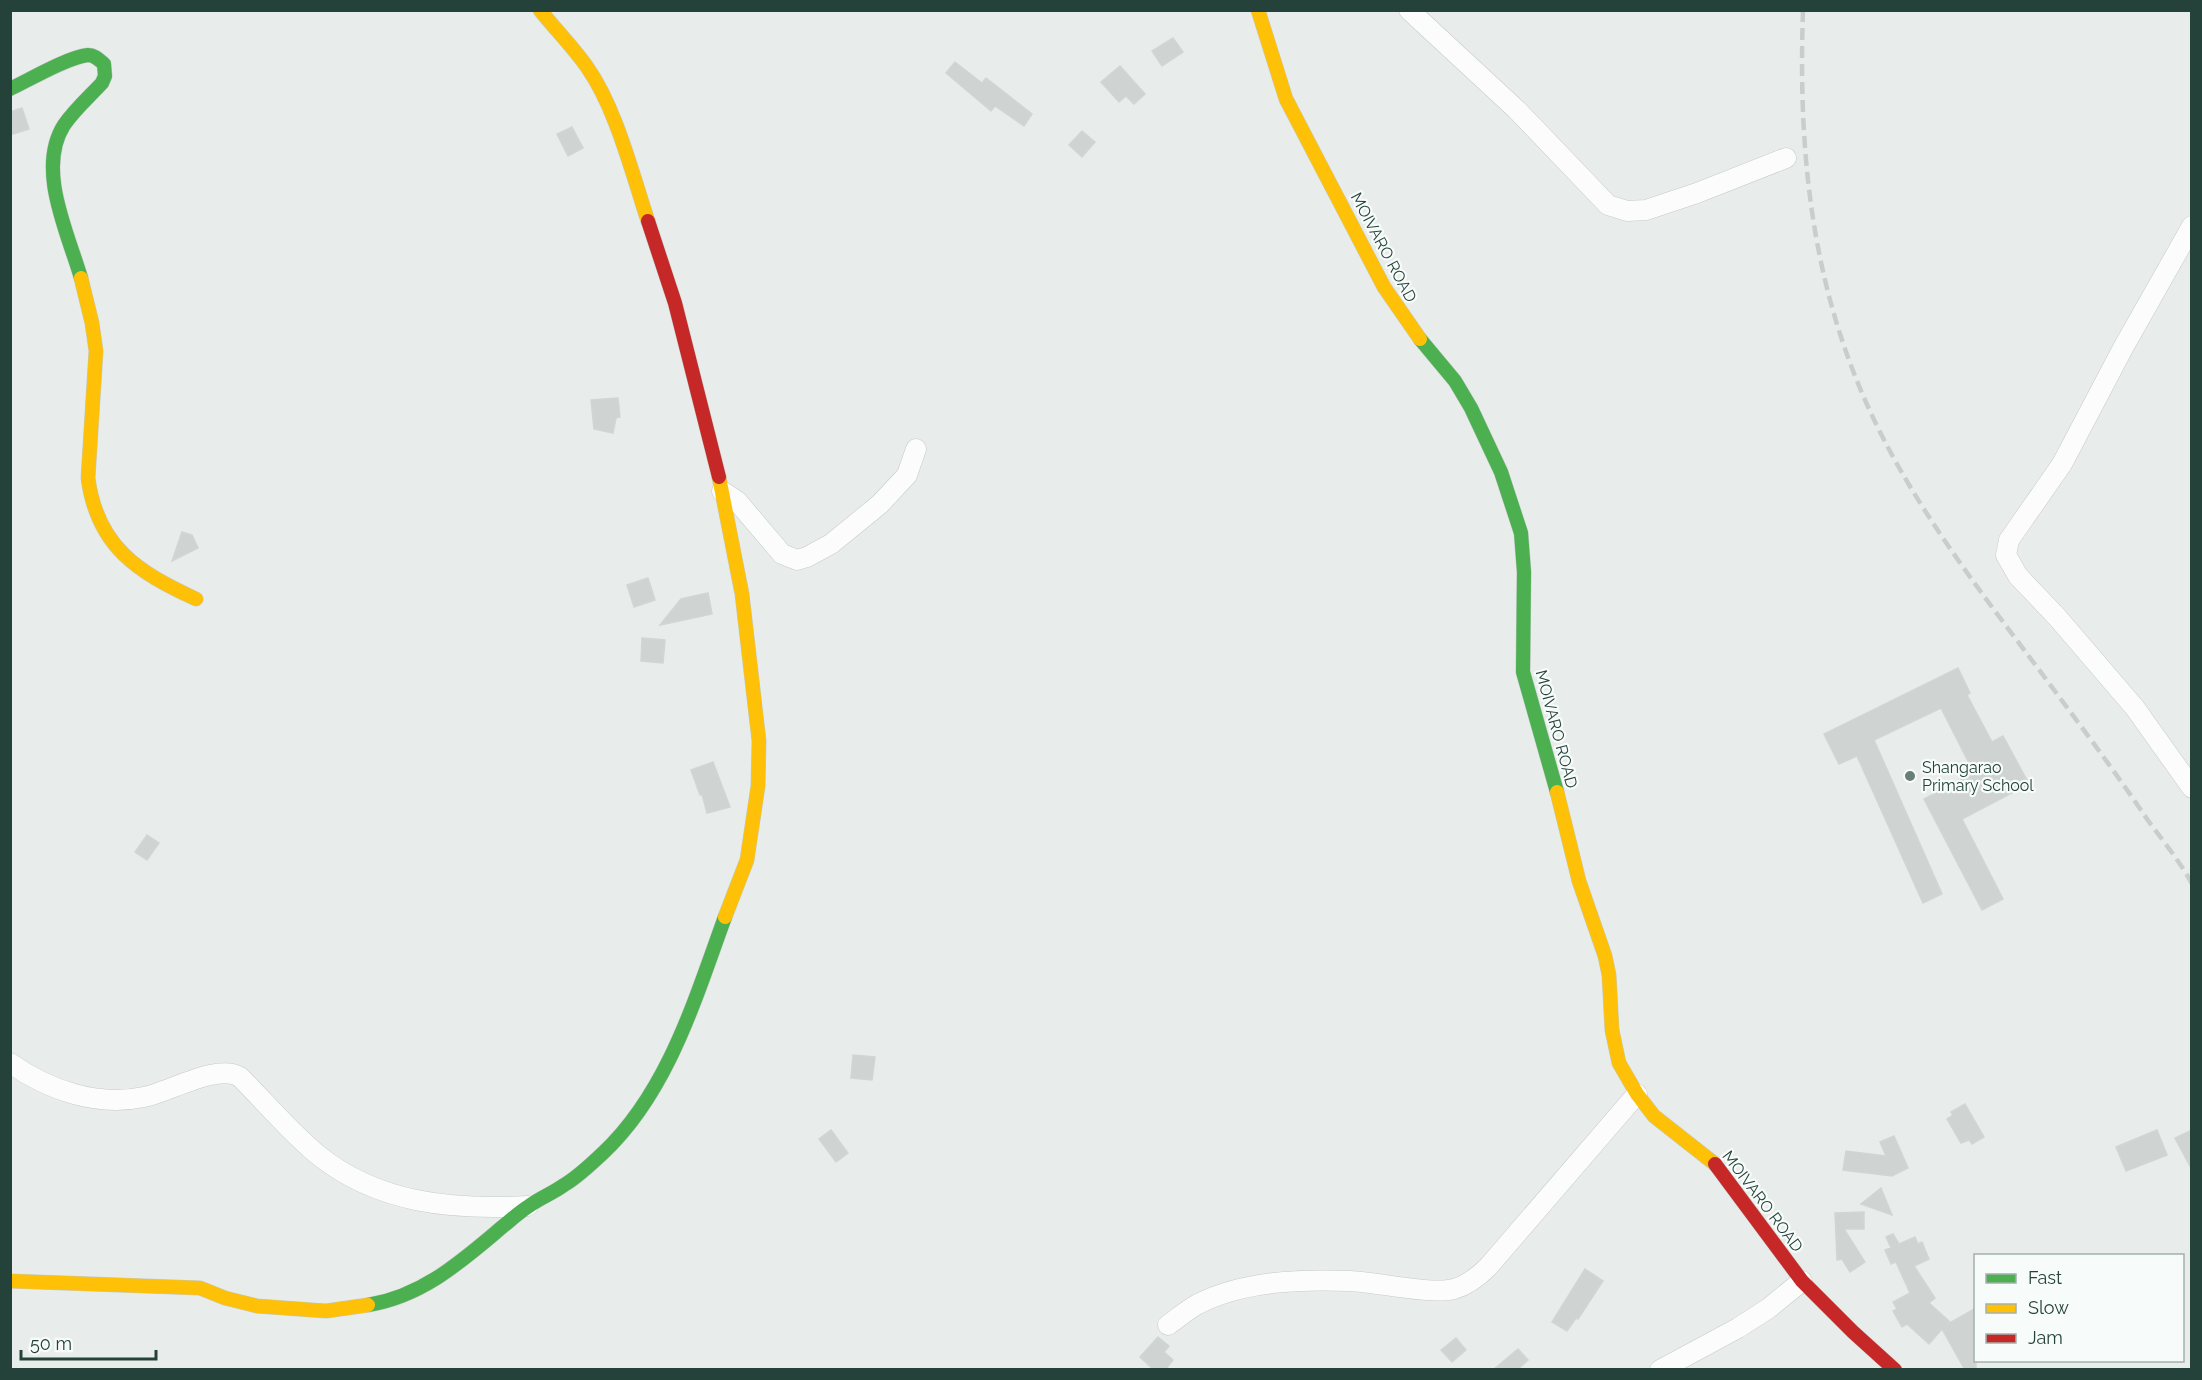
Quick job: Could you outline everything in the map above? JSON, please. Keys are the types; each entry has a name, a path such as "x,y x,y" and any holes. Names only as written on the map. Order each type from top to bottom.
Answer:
{"street":[{"path":"10,1281 200,1288 225,1298 257,1306 326,1311 351,1309 390,1300 427,1286 460,1265 528,1206 565,1185 603,1153 636,1118 684,1027 747,860 758,786 759,741 742,594 716,460 675,303 611,115 587,67 540,10"},
{"name":"MOIVARO ROAD","path":"1258,10 1286,99 1365,251 1384,287 1408,324 1455,381 1471,408 1501,472 1521,533 1524,572 1523,672 1549,760 1579,881 1605,956 1616,1051 1624,1073 1637,1094 1659,1120 1716,1164 1802,1281 1895,1370"},
{"path":"1409,10 1516,110 1608,205 1616,209 1636,212 1646,210 1697,193 1786,158"},
{"path":"10,89 78,58 95,56 104,64 105,76 102,83 66,120 57,136 53,156 57,202 84,288 96,351 96,381 88,472 90,496 96,516 126,558 158,580 196,599"},
{"path":"2192,226 2123,348 2062,464 2009,540 2006,555 2018,576 2057,617 2135,708 2192,788"},
{"path":"722,491 737,501 782,554 797,560 831,544 880,504 907,476 916,449"},
{"path":"10,1063 40,1081 61,1090 92,1098 123,1100 144,1097 193,1080 230,1072 240,1077 318,1154 363,1183 404,1198 432,1204 464,1208 528,1206"},
{"path":"1168,1325 1200,1303 1236,1291 1269,1284 1296,1281 1351,1281 1446,1290 1464,1285 1477,1278 1488,1267 1637,1094"},
{"path":"1660,1370 1738,1328 1769,1308 1802,1281"}],"building":[{"path":"1173,38 1183,52 1162,66 1152,51"},
{"path":"955,62 982,83 986,78 1032,114 1024,126 995,106 991,111 946,73"},
{"path":"1120,66 1145,94 1134,104 1126,96 1119,102 1101,82"},
{"path":"22,108 29,129 10,135 10,112"},
{"path":"572,127 583,148 568,156 557,134"},
{"path":"1082,131 1095,142 1082,157 1069,145"},
{"path":"618,398 620,417 616,418 613,433 594,429 591,400"},
{"path":"182,532 192,535 198,548 172,561"},
{"path":"648,578 655,600 634,607 627,585"},
{"path":"708,593 712,614 660,625 681,599"},
{"path":"642,638 665,640 663,663 641,661"},
{"path":"1958,668 1970,693 1967,695 1992,742 2003,736 2029,784 1962,819 2003,899 1982,910 1924,799 1974,773 1941,708 1874,740 1942,894 1923,903 1857,756 1839,764 1824,734"},
{"path":"713,762 730,807 707,813 702,794 700,795 691,770"},
{"path":"147,835 159,843 147,860 135,852"},
{"path":"853,1055 875,1057 872,1080 851,1078"},
{"path":"1965,1104 1984,1137 1972,1144 1969,1140 1961,1143 1947,1119 1953,1115 1951,1112"},
{"path":"831,1130 848,1153 836,1162 819,1139"},
{"path":"2157,1130 2167,1155 2126,1171 2116,1147"},
{"path":"2192,1130 2192,1170 2175,1138"},
{"path":"1894,1136 1908,1168 1892,1176 1843,1170 1846,1151 1886,1156 1880,1142"},
{"path":"1881,1188 1892,1215 1861,1204"},
{"path":"1864,1212 1864,1229 1844,1229 1865,1262 1850,1272 1842,1259 1837,1260 1835,1213"},
{"path":"1893,1234 1899,1244 1915,1237 1918,1244 1922,1242 1929,1259 1914,1266 1935,1298 1929,1303 1949,1321 1946,1325 1974,1309 1976,1370 1965,1370 1942,1329 1929,1344 1907,1324 1902,1327 1893,1311 1897,1309 1893,1302 1910,1293 1896,1262 1891,1264 1885,1250 1891,1248 1886,1237"},
{"path":"1585,1269 1603,1281 1578,1319 1576,1318 1567,1331 1552,1322"},
{"path":"1158,1337 1169,1346 1164,1352 1173,1360 1165,1370 1154,1370 1140,1357"},
{"path":"1456,1338 1466,1350 1452,1362 1441,1350"},
{"path":"1518,1349 1528,1360 1517,1370 1493,1370"}],"railway":[{"path":"1803,10 1803,114 1812,215 1834,314 1850,363 1870,411 1905,478 1946,543 2107,761 2192,884"}],"traffic: fast":[{"path":"10,89 60,64 80,57 93,56 104,64 105,76 102,83 64,125 56,142 53,161 57,201 81,278"},
{"path":"1420,339 1455,381 1471,408 1501,472 1521,533 1524,572 1523,672 1557,792"},
{"path":"368,1305 408,1293 443,1274 523,1210 579,1174 626,1129 645,1102 677,1043 725,917"}],"traffic: slow":[{"path":"540,10 582,60 607,102 648,221"},
{"path":"1258,10 1286,99 1384,287 1420,339"},
{"path":"81,278 96,351 88,478 100,522 123,554 138,567 196,599"},
{"path":"719,477 742,594 759,741 758,786 747,860 725,917"},
{"path":"1557,792 1579,881 1605,956 1609,975 1612,1030 1619,1063 1637,1094 1654,1116 1715,1164"},
{"path":"10,1281 200,1288 225,1298 257,1306 326,1311 368,1305"}],"traffic: jam":[{"path":"648,221 675,303 719,477"},
{"path":"1715,1164 1802,1281 1895,1370"}],"place":[{"name":"Shangarao Primary School","path":"1910,776"}]}
